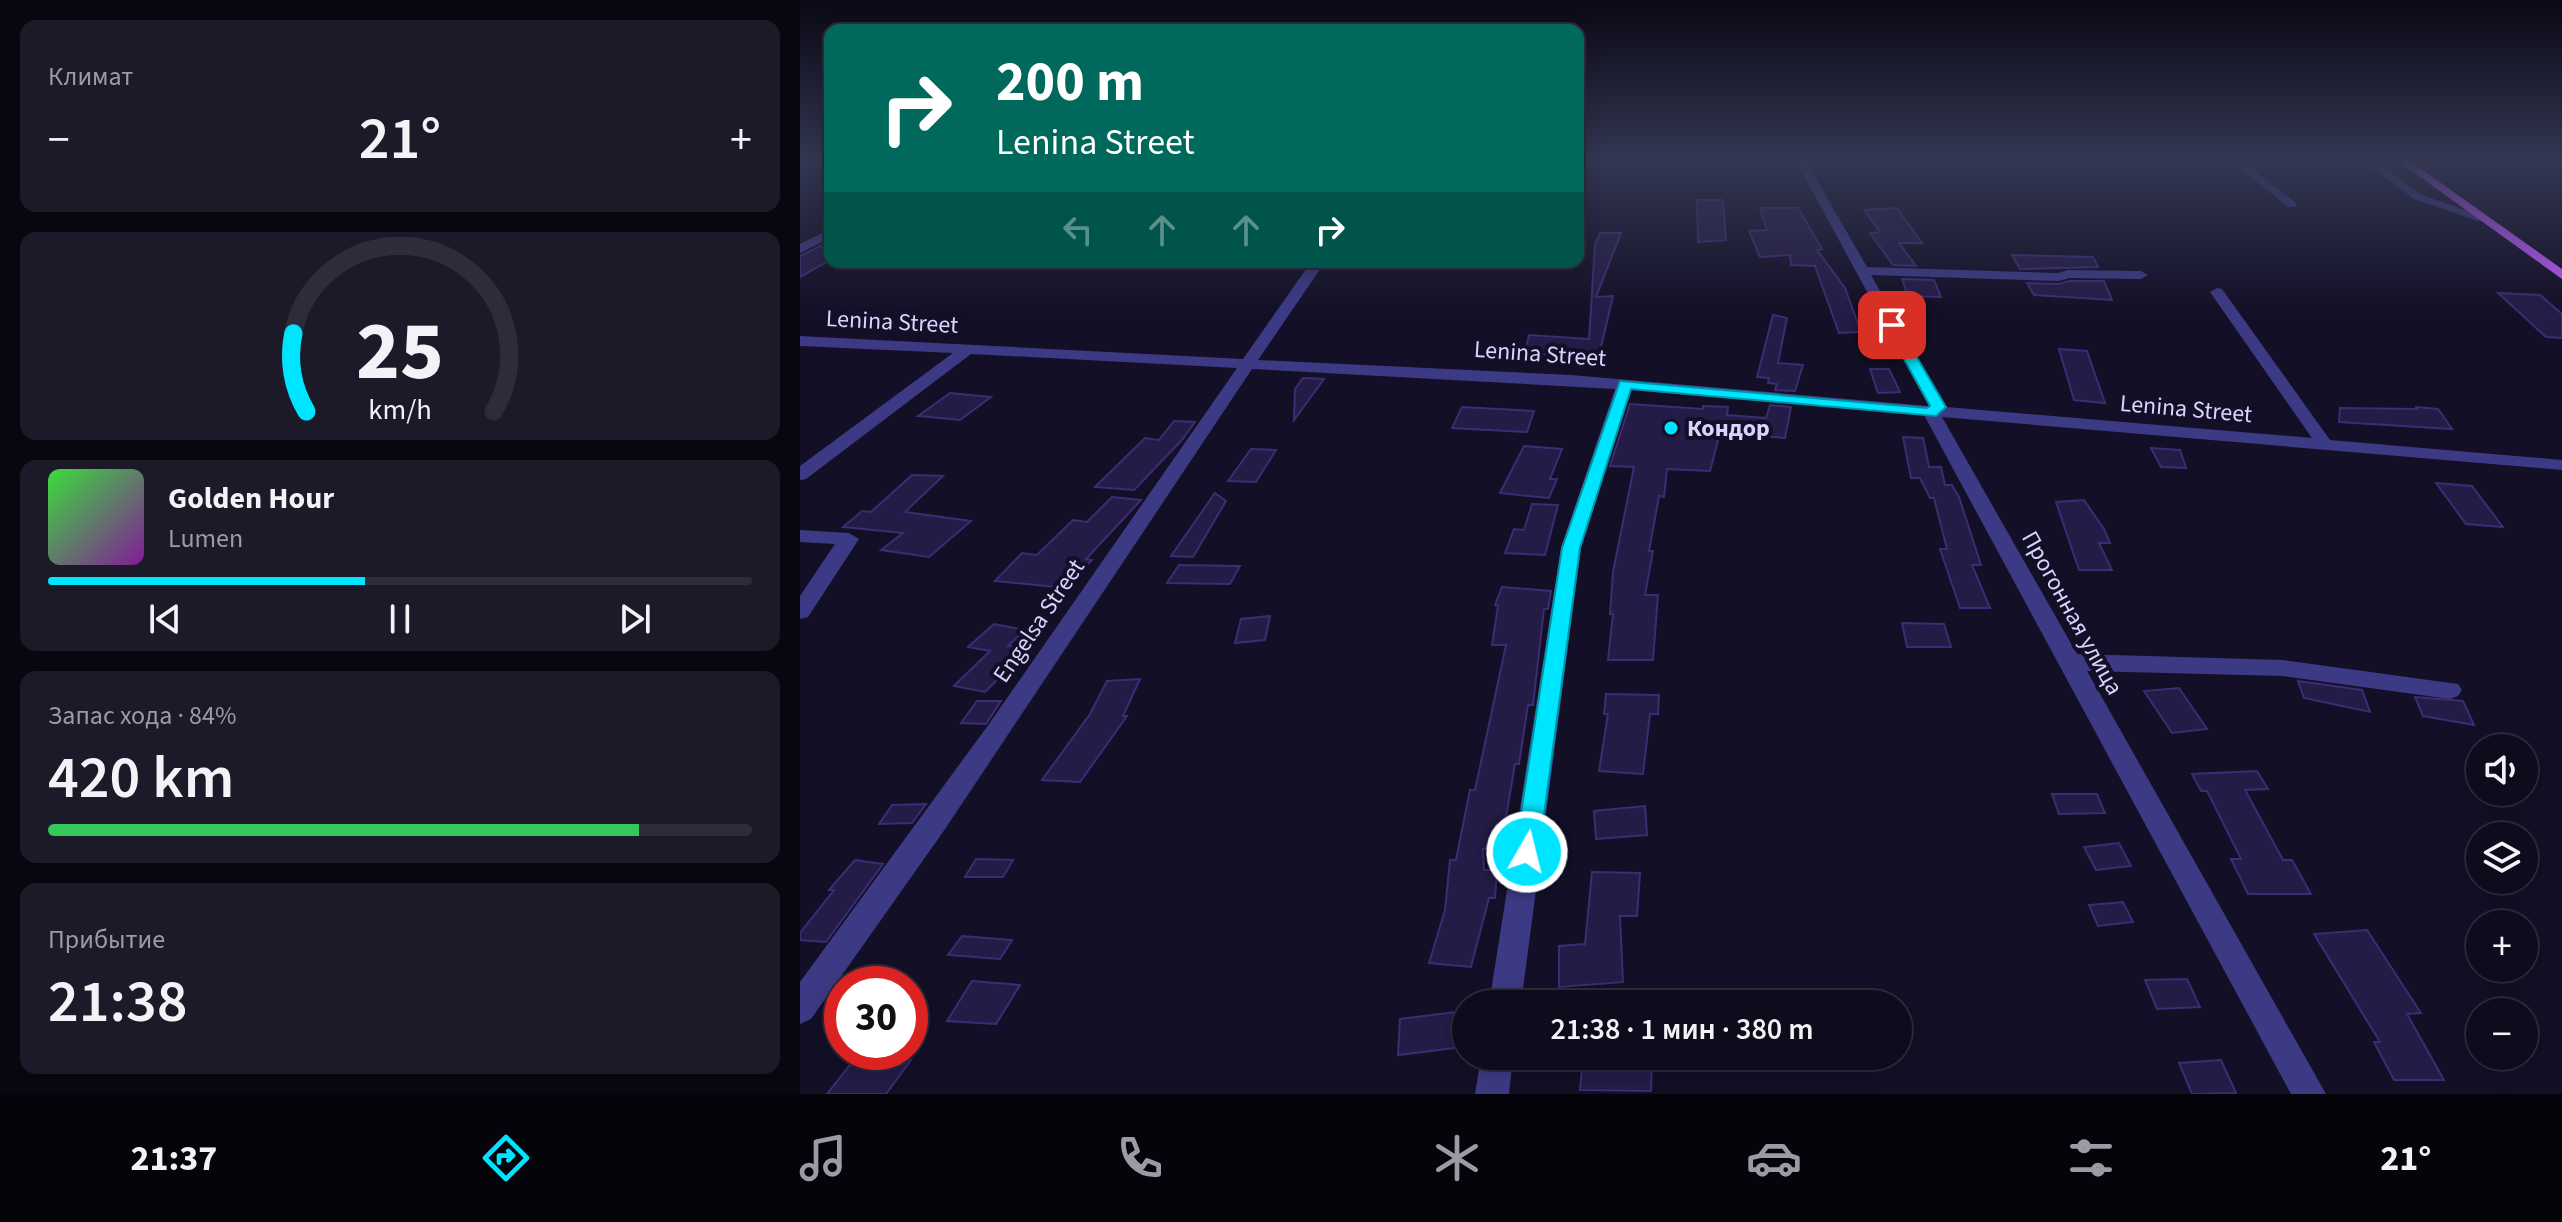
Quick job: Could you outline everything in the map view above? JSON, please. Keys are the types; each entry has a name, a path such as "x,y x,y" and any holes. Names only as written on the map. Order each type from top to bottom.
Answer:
{"main road":[{"path":"2474,212 2562,275"}],"street":[{"name":"Прогонная улица","path":"1829,212 1938,407 1931,412 2309,1094"},
{"path":"2464,212 2482,218"},
{"path":"800,249 824,236"},
{"name":"Engelsa Street","path":"800,1008 892,885 1246,362 1314,268"},
{"path":"1861,271 2059,277 2068,274 2141,275"},
{"path":"2217,292 2325,445"},
{"name":"Lenina Street","path":"800,341 1625,384 2562,465"},
{"path":"800,475 967,350"},
{"path":"1507,990 1571,548 1625,384"},
{"path":"800,536 849,539 800,612"},
{"path":"2070,662 2283,668 2450,690"},
{"path":"1492,1094 1495,1070"}],"building":[{"path":"1697,212 1724,212 1726,240 1698,242"},
{"path":"1761,212 1800,212 1822,249 1817,250 1845,288 1861,332 1839,333 1815,266 1791,265 1790,255 1760,257 1749,231 1767,230"},
{"path":"1865,212 1900,212 1922,243 1899,243 1916,266 1893,265 1870,233 1880,232"},
{"path":"1600,233 1621,233 1596,297 1613,296 1597,364 1587,363 1588,357 1578,356 1579,352 1552,352 1551,355 1525,352 1529,335 1589,339 1595,245"},
{"path":"824,244 824,263 800,277 800,256"},
{"path":"2012,255 2093,257 2098,267 2020,269"},
{"path":"1902,279 1934,280 1941,297 1908,296"},
{"path":"2104,281 2112,300 2034,295 2027,283 2059,284"},
{"path":"2498,293 2540,295 2562,314 2562,338 2546,337"},
{"path":"1773,315 1787,318 1778,363 1803,365 1795,391 1775,390 1777,384 1768,383 1769,378 1757,377"},
{"path":"2059,349 2087,351 2105,403 2074,400"},
{"path":"1870,369 1889,369 1900,392 1878,393"},
{"path":"1303,378 1324,379 1294,420 1295,389"},
{"path":"950,393 991,397 960,420 918,416"},
{"path":"1630,404 1703,409 1703,406 1728,407 1727,415 1766,418 1770,405 1791,407 1785,438 1720,433 1710,471 1667,469 1664,497 1659,496 1649,551 1653,551 1645,595 1658,595 1653,660 1608,660 1613,572 1634,467 1610,466"},
{"path":"1462,407 1534,411 1527,432 1452,428"},
{"path":"2340,408 2438,409 2452,429 2339,422"},
{"path":"1174,421 1195,422 1134,490 1095,487 1145,438 1159,440"},
{"path":"1903,437 1923,438 1929,467 1941,467 1945,485 1952,485 1959,497 1981,565 1972,565 1990,608 1960,608 1940,549 1947,549 1934,498 1930,498 1920,478 1911,478"},
{"path":"1524,446 1562,449 1550,479 1557,479 1549,498 1500,493"},
{"path":"2151,448 2180,450 2186,468 2161,467"},
{"path":"1251,449 1276,450 1256,482 1228,481"},
{"path":"912,475 943,476 905,512 971,521 929,557 881,550 903,533 843,527 862,511 871,512"},
{"path":"2436,483 2472,486 2503,527 2466,524"},
{"path":"1215,493 1226,501 1193,557 1171,556"},
{"path":"1112,497 1141,500 1086,559 1092,560 1066,588 995,581 1022,553 1037,555 1073,520 1087,522"},
{"path":"2084,500 2110,543 2099,543 2112,570 2079,570 2056,502"},
{"path":"1532,504 1558,505 1545,555 1505,553 1514,529 1524,530"},
{"path":"1179,565 1240,566 1230,584 1167,583"},
{"path":"1502,587 1551,591 1548,609 1544,609 1533,705 1528,705 1519,764 1515,764 1504,829 1499,829 1498,848 1483,849 1484,870 1497,870 1495,898 1489,898 1471,967 1429,963 1445,910 1450,860 1456,860 1470,790 1475,790 1506,645 1492,645 1498,606 1495,605"},
{"path":"1270,616 1265,640 1235,643 1241,619"},
{"path":"1902,623 1944,624 1951,647 1907,647"},
{"path":"994,624 1025,630 1008,646 1030,647 985,692 954,686 990,651 968,647"},
{"path":"1140,679 1123,716 1127,716 1080,782 1042,780 1090,714 1107,681"},
{"path":"2298,681 2362,690 2370,712 2304,698"},
{"path":"2179,688 2207,729 2172,733 2144,691"},
{"path":"1606,694 1659,695 1658,714 1650,714 1643,774 1599,771 1608,714 1604,714"},
{"path":"2415,697 2463,701 2474,725 2423,716"},
{"path":"977,701 1001,701 986,724 961,723"},
{"path":"2257,771 2268,789 2245,790 2283,860 2292,860 2311,894 2248,894 2231,859 2241,859 2207,791 2201,791 2192,774"},
{"path":"2052,794 2097,794 2105,813 2059,814"},
{"path":"926,804 912,823 879,824 892,805"},
{"path":"1645,806 1647,835 1596,839 1594,811"},
{"path":"2119,843 2131,866 2096,870 2084,847"},
{"path":"976,859 1013,860 1003,877 965,877"},
{"path":"855,860 883,864 826,942 800,940 800,933 834,890 829,890"},
{"path":"1592,872 1640,873 1637,916 1620,916 1623,982 1559,987 1559,946 1585,944"},
{"path":"2123,902 2133,922 2098,926 2089,905"},
{"path":"2367,930 2421,1013 2407,1014 2444,1080 2394,1080 2374,1042 2380,1042 2314,934"},
{"path":"962,936 1012,940 1000,959 948,955"},
{"path":"2187,979 2200,1007 2157,1009 2145,980"},
{"path":"972,981 1020,985 996,1024 947,1021"},
{"path":"1452,1012 1452,1048 1398,1055 1400,1019"},
{"path":"2221,1060 2236,1093 2192,1094 2179,1063"},
{"path":"846,1070 904,1070 886,1094 827,1094"},
{"path":"1582,1070 1652,1070 1651,1091 1580,1090"}],"place":[{"name":"Кондор","path":"1671,428"}],"route":[{"path":"1527,852 1571,548 1625,384 1931,412 1938,407 1892,325"}]}
